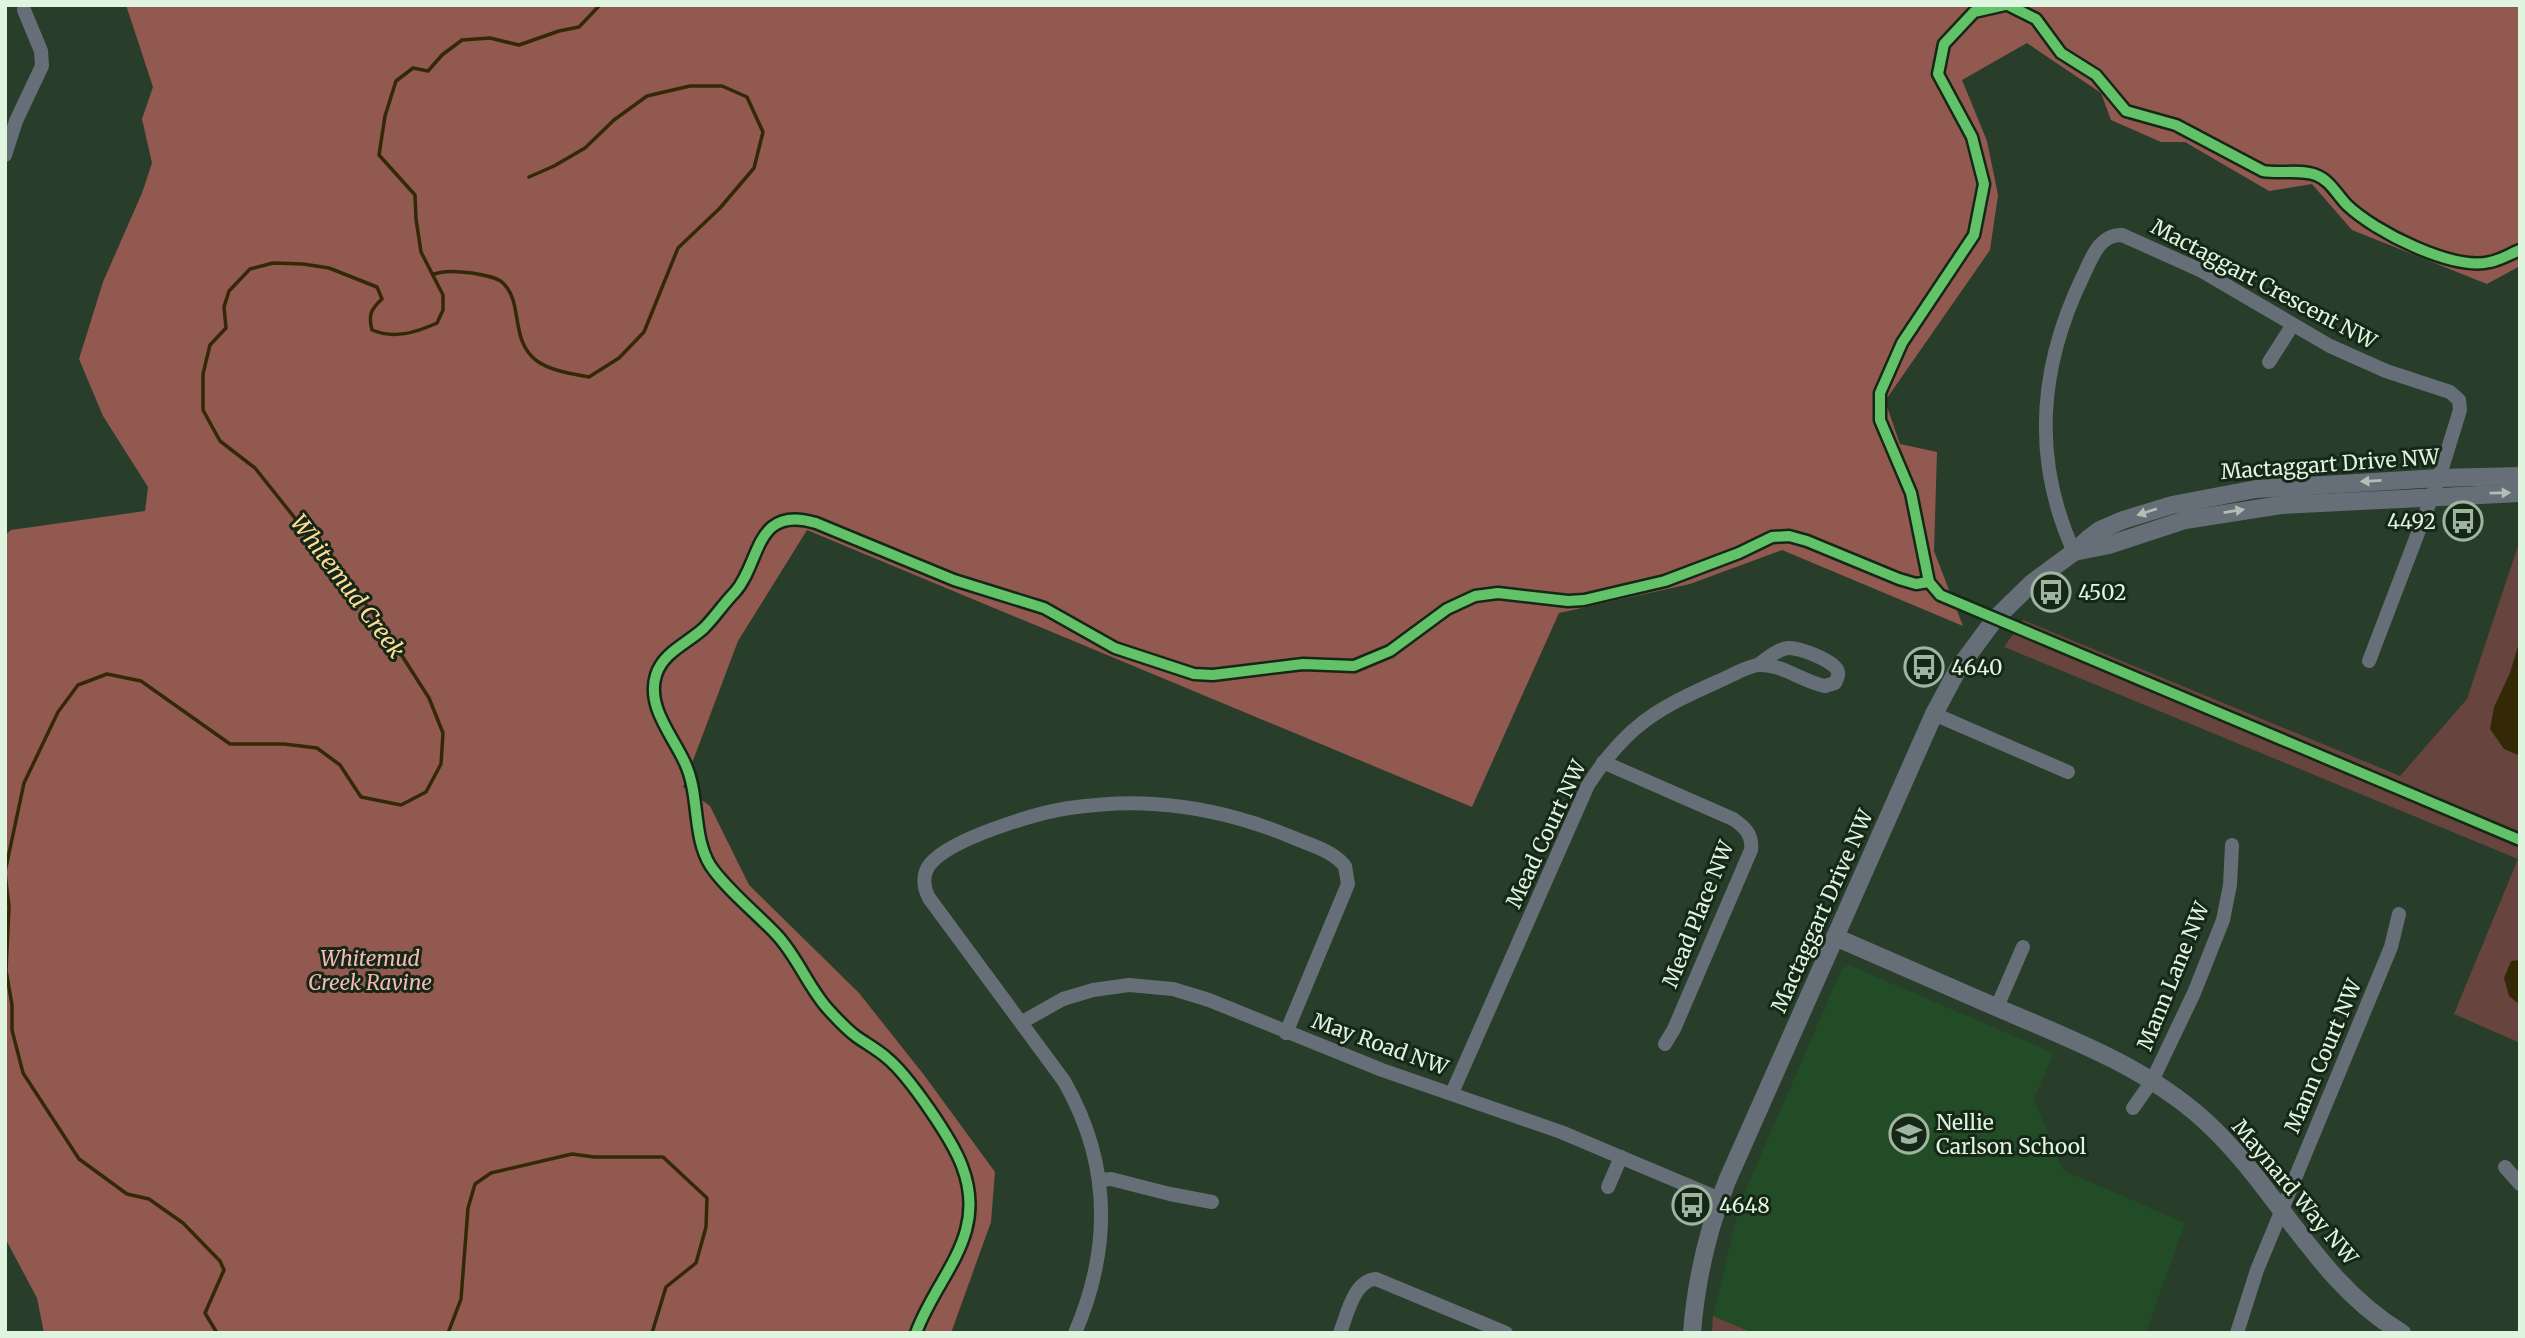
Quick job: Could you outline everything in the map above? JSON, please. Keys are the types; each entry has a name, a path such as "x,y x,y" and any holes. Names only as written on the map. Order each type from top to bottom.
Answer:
{"street":[{"path":"5,155 8,132 42,66 41,51 24,10"},
{"name":"Mactaggart Crescent NW","path":"2074,552 2061,524 2052,493 2046,442 2047,394 2061,327 2089,262 2105,240 2111,236 2122,235 2176,257 2292,326 2364,362 2455,396 2459,400 2460,410 2439,478 2369,661"},
{"path":"2269,362 2292,326"},
{"name":"Mactaggart Drive NW","path":"1692,1333 1702,1267 1720,1199 1934,714 1958,669 1995,619 2032,583 2100,530 2146,512 2204,497 2291,485 2520,476"},
{"name":"Mactaggart Drive NW","path":"2074,552 2109,545 2185,520 2245,509 2520,493"},
{"name":"Mead Court NW","path":"1452,1093 1588,786 1603,762 1626,736 1654,712 1758,665 1783,649 1790,648 1827,661 1837,668 1839,673 1835,683 1825,687 1780,669 1758,665"},
{"path":"1934,714 2068,772"},
{"name":"Mead Place NW","path":"1603,762 1733,819 1741,824 1751,838 1751,850 1674,1029 1665,1044"},
{"path":"1076,1332 1094,1281 1102,1225 1100,1180 1093,1145 1073,1095 926,893 924,882 929,867 937,858 958,846 1016,821 1093,805 1150,804 1199,809 1250,821 1329,853 1345,866 1349,879 1347,890 1286,1033"},
{"name":"Mann Lane NW","path":"2152,1081 2194,992 2223,920 2230,885 2232,845"},
{"name":"Mann Court NW","path":"2237,1333 2257,1270 2391,947 2399,915"},
{"name":"Maynard Way NW","path":"1835,937 2096,1049 2152,1081 2186,1105 2220,1135 2350,1295 2381,1321 2402,1333"},
{"path":"1997,1007 2023,947"},
{"name":"May Road NW","path":"1022,1022 1050,1005 1110,987 1142,985 1194,994 1382,1070 1538,1123 1720,1199"},
{"path":"2133,1108 2152,1081"},
{"path":"1608,1187 1621,1157"},
{"path":"2505,1167 2520,1184"},
{"path":"1100,1180 1111,1178 1212,1202"},
{"path":"1340,1333 1359,1289 1367,1281 1376,1279 1506,1333"}],"shaded area":[{"path":"2520,540 2520,1043 2454,1014 2518,859 2004,647 2023,620 2400,776 2467,699"},
{"path":"2520,639 2520,756 2504,749 2490,729 2494,707 2510,673"},
{"path":"2520,960 2520,1005 2509,996 2504,978 2511,961"},
{"name":"Nellie Carlson School","path":"1849,965 2054,1053 2034,1099 2063,1170 2185,1223 2146,1333 1753,1333 1713,1316 1740,1203 1842,968"},
{"path":"1713,1316 1753,1333 1712,1333"}],"green space":[{"name":"Whitemud Creek Ravine","path":"126,5 2520,5 2520,266 2487,284 2352,230 2312,184 2269,191 2185,142 2161,142 2111,120 2101,93 2027,43 1962,80 1987,141 1998,195 1990,250 1885,401 1900,444 1937,452 1934,551 1963,626 1782,550 1690,584 1559,613 1472,807 807,530 738,641 683,787 710,806 749,885 859,993 924,1075 995,1172 991,1222 951,1333 44,1333 37,1298 5,1238 5,535 11,530 145,511 148,487 103,416 79,359 103,282 142,193 152,163 142,119 153,87"}],"waterway":[{"name":"Whitemud Creek","path":"5,872 24,783 58,712 78,685 107,674 141,681 230,744 284,744 317,748 340,765 361,797 401,805 426,792 441,764 443,733 429,698 381,623 360,597 322,560 306,532 255,468 220,441 203,410 203,374 210,345 226,328 224,307 229,291 250,269 273,263 329,268 377,287 382,299 375,306 370,320 372,330 380,333 405,334 437,323 443,310 443,295 421,252 415,195 379,155 385,116 396,81 413,68 428,71 442,55 462,40 490,38 519,45 579,27 600,5"},
{"path":"434,274 472,273 500,281 513,301 519,332 528,352 549,367 589,377 619,358 644,332 678,248 720,208 754,168 763,132 747,97 722,86 690,86 647,96 614,120 585,148 529,177"},
{"name":"Whitemud Creek","path":"5,873 9,907 6,970 12,1005 12,1030 23,1073 79,1159 127,1194 149,1199 183,1223 220,1261 224,1270 205,1313 217,1333"},
{"name":"Whitemud Creek","path":"448,1333 461,1299 468,1208 475,1184 491,1173 572,1154 594,1157 663,1157 707,1198 706,1227 696,1263 666,1287 652,1333"}],"cycle path":[{"path":"2005,5 1974,12 1944,44 1938,74 1972,137 1984,184 1974,235 1902,343 1880,393 1880,420 1911,493 1929,582 1940,595 2520,840"},
{"path":"2008,5 2036,19 2061,53 2096,75 2126,111 2176,125 2263,171 2304,172 2321,177 2347,205 2375,226 2435,255 2474,263 2494,261 2520,250"},
{"path":"916,1333 965,1234 969,1191 962,1166 940,1125 907,1079 887,1058 853,1034 834,1016 783,943 710,865 698,828 690,775 662,721 655,698 654,687 659,667 670,654 704,628 735,592 770,529 781,522 796,519 816,523 954,580 1044,608 1115,648 1194,674 1213,675 1303,664 1354,666 1390,651 1447,609 1475,596 1498,593 1568,601 1584,600 1665,581 1739,553 1772,537 1789,536 1807,541 1899,579 1916,584 1929,582"}],"place":[{"name":"4492","path":"2463,521"},
{"name":"4502","path":"2051,592"},
{"name":"4640","path":"1924,667"},
{"name":"Nellie Carlson School","path":"1909,1134"},
{"name":"4648","path":"1692,1205"}]}
